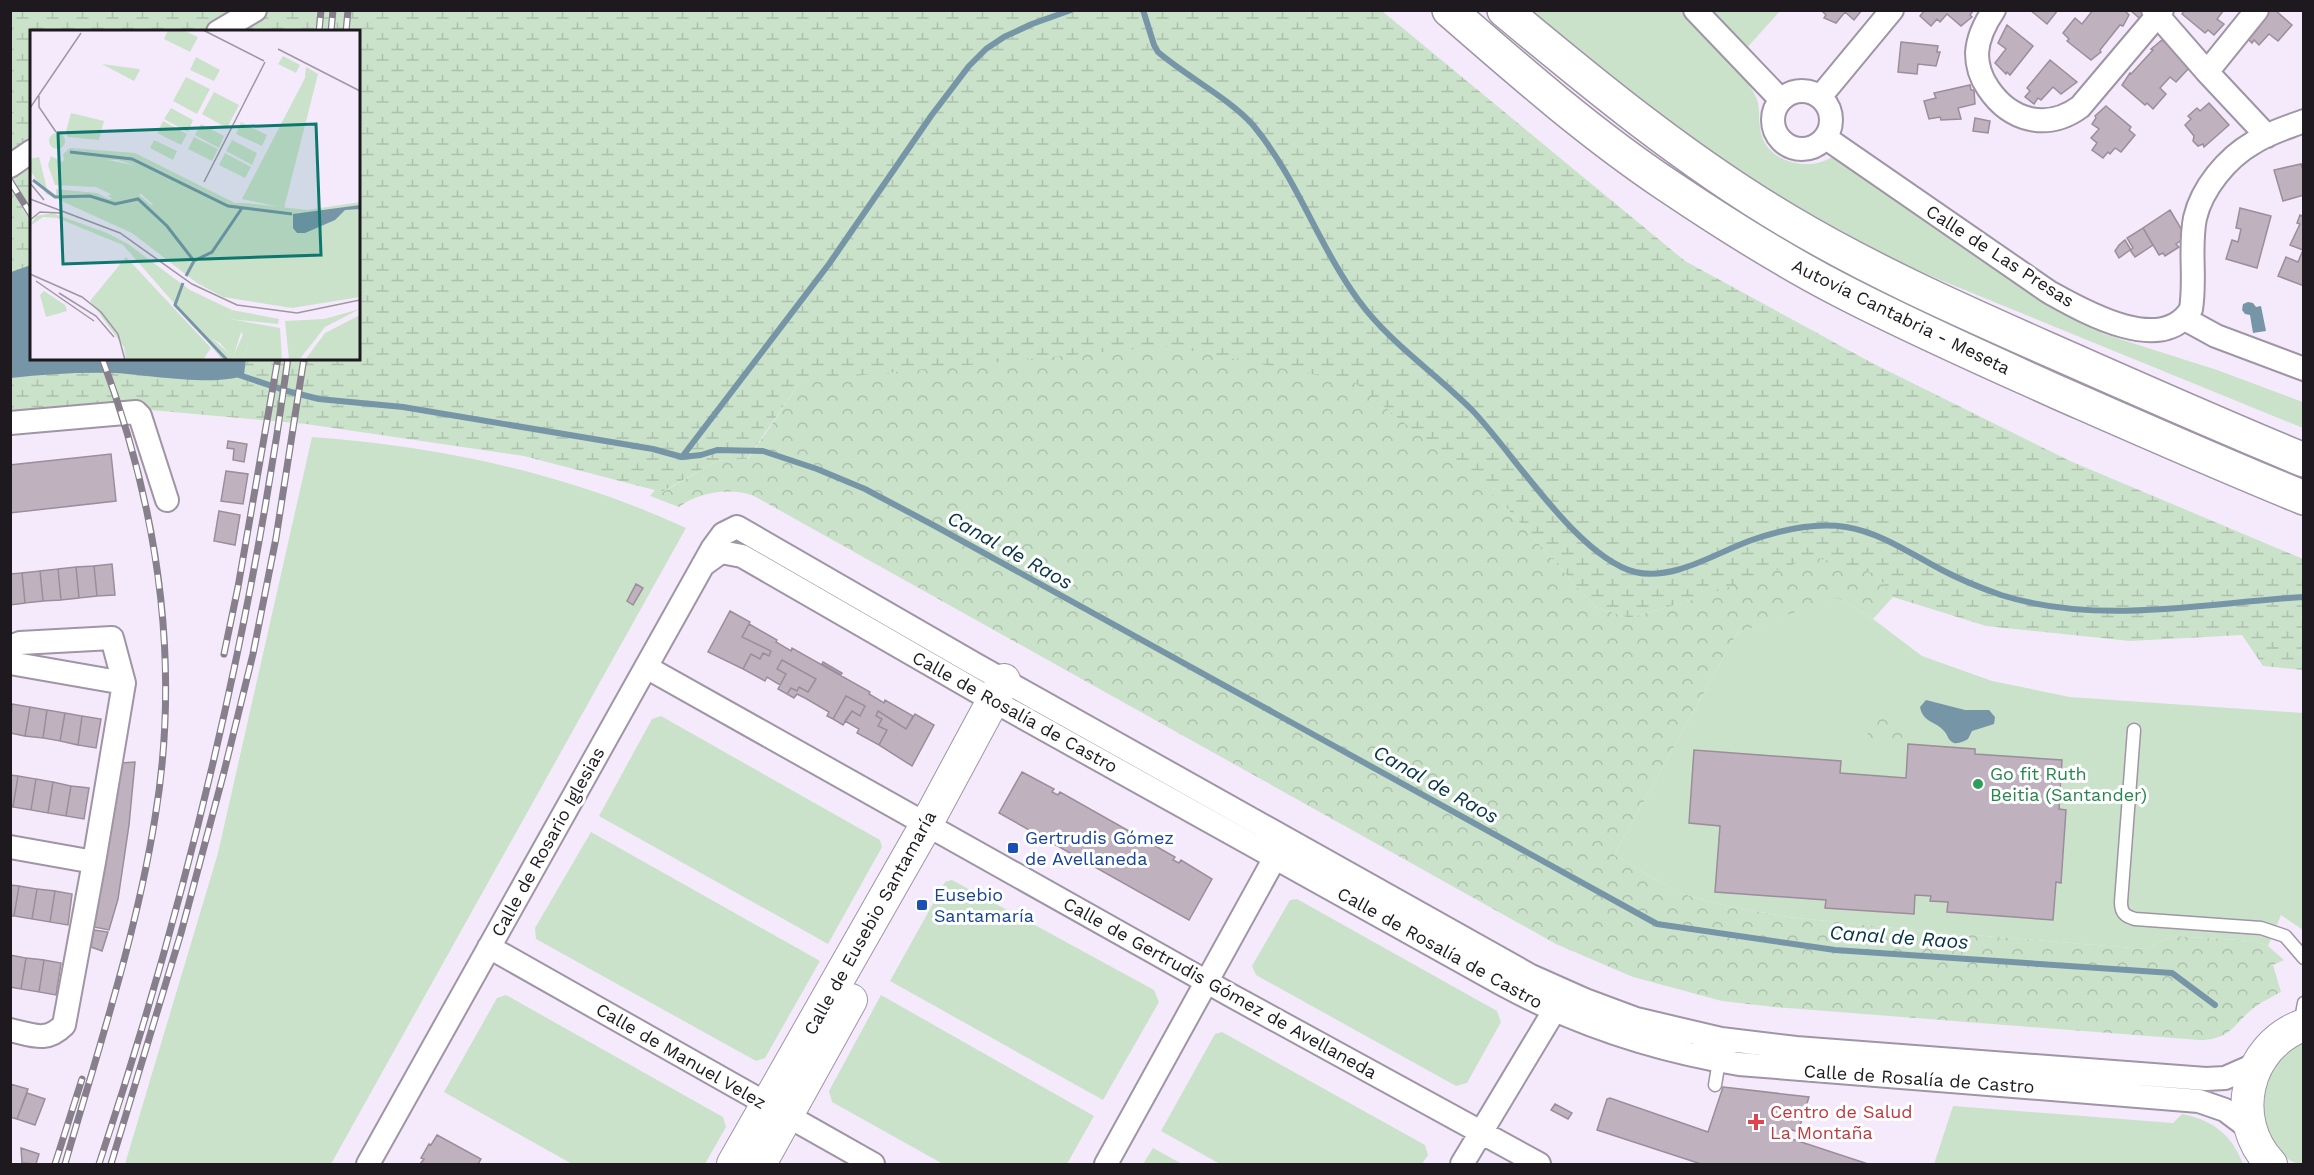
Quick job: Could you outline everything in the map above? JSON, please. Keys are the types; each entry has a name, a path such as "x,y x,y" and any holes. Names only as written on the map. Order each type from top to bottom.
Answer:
{"highway":[{"name":"Autovía Cantabria - Meseta","path":"1449,10 1549,96 1628,157 1710,213 1795,265 1875,308 1965,351 2201,456 2304,498"},
{"name":"Autovía Cantabria - Meseta","path":"1503,10 1580,74 1691,159 1827,244 1981,319 2295,456"}],"main road":[{"name":"Calle de Eusebio Santamaría","path":"733,1164 777,1110 1008,696"},
{"path":"2260,1153 2247,1111 2247,1095 2257,1064 2275,1041 2302,1018"},
{"name":"Calle de Eusebio Santamaría","path":"760,1164 777,1110"}],"street":[{"path":"221,30 255,10"},
{"path":"1695,10 1781,100"},
{"path":"1820,97 1892,10"},
{"path":"1994,10 1978,45 1978,64 1992,94 2008,110 2026,119 2037,121 2062,118 2080,107 2158,12 2207,72 2266,136"},
{"path":"2207,72 2257,10"},
{"path":"1800,91 1808,91 1820,97 1829,108 1832,117 1826,138 1814,148 1804,150 1786,145 1774,131 1773,122 1774,112 1781,100 1800,91"},
{"path":"2304,122 2252,143 2223,168 2211,182 2195,218 2193,299 2185,319 2216,336 2304,369"},
{"name":"Calle de Las Presas","path":"1826,138 2049,292 2084,312 2135,329 2173,328 2185,319"},
{"path":"10,166 30,152"},
{"path":"10,423 136,412 140,416 167,500"},
{"name":"Calle de Rosario Iglesias","path":"368,1164 703,565 723,534 737,527"},
{"name":"Calle de Rosalía de Castro","path":"737,527 1008,696"},
{"name":"Calle de Rosalía de Castro","path":"703,565 721,552 742,556 1008,696 1281,848 1554,1011 1647,1044 1719,1061 1785,1069 2199,1101 2225,1110 2260,1153"},
{"path":"10,646 20,643 112,638 124,683 64,1025 55,1035 41,1037 10,1030"},
{"path":"10,663 124,683"},
{"name":"Calle de Gertrudis Gómez de Avellaneda","path":"646,667 1207,982 1539,1164"},
{"path":"10,847 94,862"},
{"path":"1106,1164 1281,848"},
{"name":"Calle de Rosalía de Castro","path":"1281,848 1531,976 1611,1010 1680,1031 1721,1040 1774,1046 2206,1079 2225,1078 2257,1064"},
{"name":"Calle de Manuel Velez","path":"489,947 873,1164"},
{"path":"1462,1164 1554,1011"}],"lane":[{"path":"2134,730 2121,902 2125,915 2135,919 2261,928 2285,936 2304,958"},
{"path":"1715,1085 1719,1061"}],"green space":[{"path":"11,11 1382,11 1685,261 1874,364 2070,461 2303,559 2303,670 2263,666 2242,635 2130,641 1986,626 1893,597 1876,574 1689,601 1629,618 1595,607 1503,504 801,381 747,459 717,461 662,492 524,456 306,424 106,406 11,415"},
{"path":"1531,11 1683,11 1731,61 1748,83 1758,103 1759,123 1765,144 1777,156 1801,164 1819,163 1833,157 2104,334 2217,370 2303,402 2303,428 1906,266 1805,211 1720,159 1643,102"},
{"path":"1711,11 1780,11 1745,50"},
{"path":"1166,346 1354,382 1503,504 1595,607 1629,618 1689,601 1814,557 1876,574 1893,597 1873,619 1838,598 1737,633 1614,855 1679,893 1723,905 1788,917 1924,931 2145,949 2172,936 2255,941 2268,946 2284,960 2273,965 2281,992 2255,1007 2225,1034 2199,1040 1774,1007 1722,1001 1633,977 1556,944 754,496 735,492 715,493 696,498 679,507 650,496 655,490 663,492 717,461 748,459 801,381"},
{"path":"312,437 408,447 503,466 596,492 686,528 331,1164 125,1164 218,853"},
{"name":"Go fit Ruth Beitia (Santander)","path":"1838,598 1873,619 1922,656 1992,681 2070,697 2303,713 2303,930 2281,915 2268,946 2255,941 2172,936 2145,949 1924,931 1788,917 1723,905 1679,893 1614,855 1737,633 1817,603"},
{"path":"1869,712 1904,713 1902,745 1867,743"},
{"path":"661,716 880,840 882,847 828,944 599,816 652,719"},
{"path":"591,832 820,961 765,1058 756,1061 536,939 535,928"},
{"path":"952,880 1154,990 1159,1002 1103,1100 890,981 945,882"},
{"path":"1297,899 1497,1011 1501,1022 1467,1083 1456,1086 1256,975 1252,966 1290,900"},
{"path":"506,995 723,1117 726,1127 705,1164 572,1164 444,1092 497,998"},
{"path":"881,995 1094,1116 1067,1164 943,1164 832,1102 829,1091"},
{"path":"1222,1032 1425,1145 1428,1155 1422,1164 1220,1164 1161,1131 1215,1034"},
{"path":"2303,1041 2303,1164 2289,1159 2277,1148 2265,1125 2262,1102 2265,1082 2274,1065 2282,1056"},
{"path":"1953,1106 2173,1123 2182,1114 2203,1120 2220,1130 2233,1145 2243,1164 1934,1164"},
{"path":"1153,1148 1182,1164 1143,1164"}],"water":[{"path":"30,265 30,360 246,360 244,375 217,380 116,373 11,378 11,272"},
{"path":"2253,303 2256,307 2261,306 2266,331 2253,333 2250,315 2245,314 2242,310 2243,304"},
{"path":"1926,700 1965,710 1989,710 1995,717 1994,724 1972,731 1968,739 1954,743 1941,728 1924,716 1920,707"}],"building":[{"path":"1862,10 1854,20 1845,12 1836,23 1824,18 1826,15 1822,11"},
{"path":"1925,10 1973,11 1970,15 1972,17 1961,26 1947,14 1940,22 1937,19 1931,26 1920,16"},
{"path":"2030,10 2058,10 2047,24"},
{"path":"2093,10 2124,10 2129,15 2123,26 2120,25 2100,50 2101,52 2091,60 2067,41 2069,39 2063,33 2075,18 2082,24"},
{"path":"2130,10 2145,10 2143,23 2138,17"},
{"path":"2185,10 2224,10 2217,19 2224,24 2214,35 2208,30 2205,33 2182,14"},
{"path":"2264,10 2275,10 2292,25 2278,41 2269,34 2259,45 2254,40 2252,43 2248,39 2250,37 2245,33"},
{"path":"2007,25 2033,46 2010,75 1995,63 2006,49 1998,43"},
{"path":"2162,40 2185,60 2183,62 2189,68 2176,82 2170,77 2160,88 2166,94 2153,109 2122,85 2130,73 2153,50 2151,49"},
{"path":"1901,42 1938,46 1937,52 1940,52 1936,66 1918,64 1917,74 1898,72"},
{"path":"2050,60 2077,82 2061,94 2053,87 2041,100 2038,98 2034,104 2025,97 2030,91 2027,88"},
{"path":"1970,85 1971,90 1974,90 1975,104 1958,108 1961,119 1941,120 1940,117 1929,119 1924,101 1936,98 1934,93"},
{"path":"2209,103 2229,125 2204,147 2203,144 2198,146 2193,141 2194,136 2185,125 2191,119 2188,116 2197,108 2200,111"},
{"path":"2106,106 2131,127 2129,130 2135,135 2121,152 2115,148 2103,158 2092,150 2097,143 2091,138 2099,129 2092,124 2095,116"},
{"path":"1975,118 1990,121 1988,133 1973,131"},
{"path":"2301,164 2304,173 2304,195 2283,201 2274,170"},
{"path":"2240,208 2271,216 2257,268 2226,259 2232,240 2238,242 2241,229 2236,228"},
{"path":"2170,210 2186,237 2176,244 2179,247 2165,256 2163,253 2159,255 2143,228"},
{"path":"2300,215 2304,217 2304,286 2278,276 2286,257 2298,262 2303,250 2290,245 2300,224 2297,223"},
{"path":"2143,228 2153,245 2135,257 2130,250 2119,258 2115,251 2119,245 2125,240 2131,250 2133,248 2127,238"},
{"path":"228,441 247,444 244,462 233,460 234,449 227,448"},
{"path":"111,454 116,501 10,513 10,465"},
{"path":"226,471 248,474 243,504 221,501"},
{"path":"219,511 240,515 235,545 214,541"},
{"path":"112,564 115,595 97,596 94,566"},
{"path":"94,566 97,596 79,598 76,567"},
{"path":"76,567 79,598 61,600 58,569"},
{"path":"58,569 61,600 43,601 40,571"},
{"path":"40,571 43,601 25,603 22,573"},
{"path":"22,573 25,603 10,605 10,574"},
{"path":"636,584 643,588 633,605 627,601"},
{"path":"730,611 750,622 742,637 771,651 769,656 763,653 760,659 751,654 743,669 708,652"},
{"path":"749,624 791,651 792,648 870,692 869,694 884,703 885,700 913,716 906,729 878,711 876,716 882,719 878,726 887,730 879,745 857,733 859,729 845,721 852,711 860,716 865,706 846,696 833,719 827,716 829,712 805,698 797,694 794,698 787,694 791,688 797,691 799,687 808,692 816,679 782,660 777,669 786,674 780,685 767,677 765,681 743,669 751,654 760,659 763,653 769,656 771,651 742,637"},
{"path":"782,660 816,679 808,692 799,687 797,691 791,688 787,694 778,689 786,674 777,669"},
{"path":"823,662 842,673 841,675 822,664"},
{"path":"846,696 865,706 860,716 852,711 843,725 833,719"},
{"path":"12,704 30,707 25,736 10,733"},
{"path":"30,707 47,710 43,738 25,736"},
{"path":"47,710 65,713 60,741 43,738"},
{"path":"878,711 906,729 915,714 934,725 912,766 879,745 887,730 878,726 882,719 876,716"},
{"path":"65,713 82,716 78,745 60,741"},
{"path":"82,716 101,719 96,748 78,745"},
{"path":"1908,744 1975,749 1975,754 2062,760 2059,809 2066,810 2061,883 2056,882 2053,920 1947,912 1948,902 1930,901 1931,896 1915,895 1914,914 1825,908 1826,900 1715,892 1720,826 1689,823 1694,750 1841,761 1840,773 1906,778"},
{"path":"135,762 129,825 118,899 109,930 94,927 121,763"},
{"path":"1022,772 1054,789 1052,792 1058,795 1060,792 1175,857 1173,860 1179,863 1181,860 1212,879 1189,920 999,813"},
{"path":"10,775 18,776 13,807 10,806"},
{"path":"18,776 36,779 31,810 13,807"},
{"path":"36,779 53,782 48,813 31,810"},
{"path":"53,782 71,786 66,816 48,813"},
{"path":"71,786 89,788 84,819 66,816"},
{"path":"10,885 19,886 14,916 10,916"},
{"path":"19,886 37,889 32,919 14,916"},
{"path":"37,889 55,891 50,922 32,919"},
{"path":"55,891 72,894 68,925 50,922"},
{"path":"94,930 108,932 102,951 91,947"},
{"path":"10,955 26,958 21,989 10,987"},
{"path":"26,958 44,960 39,992 21,989"},
{"path":"44,960 61,963 56,995 39,992"},
{"path":"10,1084 28,1089 17,1119 10,1117"},
{"name":"Centro de Salud La Montaña","path":"1723,1087 1809,1097 1798,1132 1789,1129 1786,1137 1868,1164 1701,1164 1597,1130 1607,1099 1610,1098 1708,1132"},
{"path":"27,1093 45,1099 35,1125 17,1119"},
{"path":"1555,1104 1572,1113 1568,1119 1551,1110"},
{"path":"437,1135 481,1159 478,1164 420,1164 429,1144 431,1145"},
{"path":"21,1148 39,1154 36,1164 22,1163"}],"waterway":[{"path":"682,457 829,264 931,116 969,66 986,49 1004,37 1071,10"},
{"path":"1143,10 1158,52 1243,115 1269,145 1344,280 1371,316 1398,344 1471,409 1569,525 1591,546 1613,562 1635,572 1664,573 1693,565 1773,533 1809,526 1834,526 1872,534 1971,584 2001,595 2038,604 2114,611 2304,597"},
{"name":"Canal de Raos","path":"236,374 319,399 403,407 653,449 682,457 717,450 763,451 817,469 865,489 935,526 1657,924 1835,950 2172,973 2215,1005"}],"railway":[{"path":"319,30 321,10"},
{"path":"331,30 333,10"},
{"path":"346,30 348,10"},
{"path":"10,181 30,213"},
{"path":"65,1164 138,906 155,818 162,759 165,701 164,643 159,585 150,527 137,470 103,360"},
{"path":"224,654 278,360"},
{"path":"99,1164 160,966 212,766 255,563 288,360"},
{"path":"111,1164 181,933 253,654 276,538 304,360"},
{"path":"55,1164 82,1079"}],"place":[{"name":"Go fit Ruth Beitia (Santander)","path":"1978,784"},
{"name":"Gertrudis Gómez de Avellaneda","path":"1013,848"},
{"name":"Eusebio Santamaría","path":"922,905"},
{"name":"Centro de Salud La Montaña","path":"1756,1122"}]}
